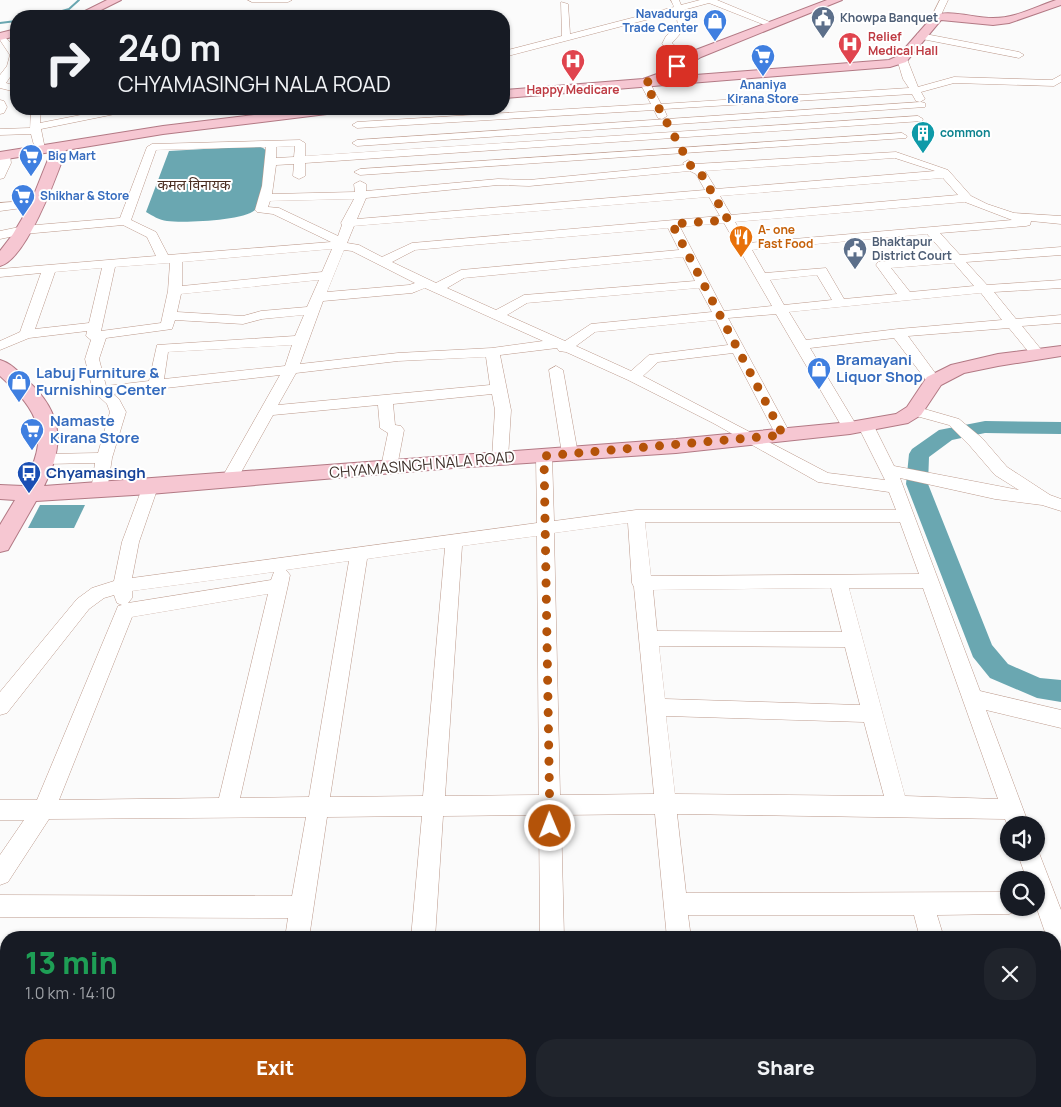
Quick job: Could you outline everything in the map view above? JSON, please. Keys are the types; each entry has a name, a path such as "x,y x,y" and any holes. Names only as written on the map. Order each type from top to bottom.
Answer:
{"main road":[{"path":"98,10 116,0"},
{"path":"645,83 669,72 685,60 837,0"},
{"path":"510,94 875,65 902,59 938,17 982,22 1010,20 1061,2"},
{"path":"2,155 163,130 278,115"},
{"path":"0,261 24,230 40,203 60,146"},
{"path":"914,411 934,381 958,369 1037,353 1061,351"},
{"path":"0,366 33,398 45,415 48,441 44,459 29,494 0,544"},
{"name":"CHYAMASINGH NALA ROAD","path":"0,492 29,494 99,491 753,439 858,427 901,419 914,411"}],"street":[{"path":"252,0 288,0"},
{"path":"510,52 677,4 710,0 773,25"},
{"path":"938,17 936,16 944,0"},
{"path":"564,4 566,37"},
{"path":"677,4 683,20 682,30 669,38 667,44 677,56 685,60"},
{"path":"920,36 1020,55"},
{"path":"0,37 10,45"},
{"path":"896,155 905,130 916,124 922,112 916,91 908,79 902,59"},
{"path":"10,69 1,80 1,85 10,88"},
{"path":"228,481 291,369 300,340 316,304 325,276 360,194 357,143 358,121 444,120 916,91 937,83 954,80 1059,82"},
{"path":"645,83 672,136 692,168 700,172 802,345 858,427 896,477 907,516 1015,816"},
{"path":"787,99 835,159"},
{"path":"0,103 2,105 0,111"},
{"path":"357,143 921,105"},
{"path":"36,115 36,129 40,150"},
{"path":"0,132 36,129 96,115"},
{"path":"439,115 444,120"},
{"path":"507,116 542,221"},
{"path":"271,162 918,119"},
{"path":"163,130 164,147"},
{"path":"360,172 902,136"},
{"path":"130,223 152,147 300,143 299,176"},
{"path":"271,144 267,198 261,210 275,211 339,243 384,261 560,346 634,377 824,478 930,478 995,494 1044,499 1061,505"},
{"path":"0,176 6,163 2,155"},
{"path":"267,198 360,194 498,182 529,184 692,168 896,155 929,165 945,174 967,198 1012,216 1036,220 1061,220"},
{"path":"384,261 412,246 542,221 712,193 945,174"},
{"path":"347,223 542,221 672,224 967,198"},
{"path":"0,207 40,203"},
{"path":"744,247 1017,224 1036,220"},
{"path":"0,235 24,230 130,223 152,235 161,251 169,260 175,291 167,326 26,334 0,346"},
{"path":"672,224 718,315 783,435"},
{"path":"931,231 984,288 1037,353"},
{"path":"0,274 339,243"},
{"path":"906,296 882,265 1061,251"},
{"path":"168,316 243,320 316,304 431,285 461,274 686,253"},
{"path":"99,491 104,458 118,412 114,402 100,391 92,360 109,265"},
{"path":"26,334 50,270"},
{"path":"762,277 821,271 840,303"},
{"path":"175,291 197,287 325,276"},
{"path":"496,315 524,299 703,284"},
{"path":"100,391 398,357 560,346 591,328 984,288 1061,284"},
{"path":"802,345 898,333 1061,319"},
{"path":"898,333 934,381"},
{"path":"156,385 162,348 300,340"},
{"path":"634,377 654,358 736,348"},
{"path":"492,352 503,410 500,458"},
{"path":"556,370 570,454"},
{"path":"267,411 498,389"},
{"path":"385,400 388,428 396,430 389,467"},
{"path":"914,411 954,422 976,442 1001,471 1044,499"},
{"path":"544,456 552,931"},
{"path":"44,459 104,458"},
{"path":"0,874 44,809 125,611 121,586 133,535 150,487"},
{"path":"0,707 82,604 98,593 121,586 636,516 907,516"},
{"path":"636,516 641,583 678,931"},
{"path":"423,931 454,540"},
{"path":"298,931 359,553"},
{"path":"227,808 284,565"},
{"path":"641,583 931,581"},
{"path":"838,582 897,806"},
{"path":"125,611 279,585"},
{"path":"647,638 853,640"},
{"path":"973,698 1061,719"},
{"path":"654,707 872,714"},
{"path":"0,810 550,807 664,804 897,806 1004,816"},
{"path":"1032,861 1057,931"},
{"path":"922,902 930,931"},
{"path":"675,904 1000,902"},
{"path":"0,906 302,907"}],"water":[{"path":"262,147 266,151 268,163 261,199 255,210 238,217 186,222 156,218 146,212 169,151"},
{"path":"40,505 85,505 74,528 28,528"}],"waterway":[{"path":"66,10 79,0"},
{"path":"0,23 10,22"},
{"path":"1061,428 985,427 946,435 919,454 917,484 982,650 999,671 1037,688 1061,691"}],"place":[{"name":"Khowpa Banquet","path":"823,39"},
{"name":"Navadurga Trade Center","path":"715,42"},
{"name":"Relief Medical Hall","path":"850,65"},
{"name":"Ananiya Kirana Store","path":"763,77"},
{"name":"Happy Medicare","path":"573,82"},
{"name":"common","path":"923,154"},
{"name":"Big Mart","path":"31,177"},
{"name":"Shikhar & Store","path":"23,217"},
{"name":"A- one Fast Food","path":"741,258"},
{"name":"Bhaktapur District Court","path":"855,270"},
{"name":"Bramayani Liquor Shop","path":"819,390"},
{"name":"Labuj Furniture & Furnishing Center","path":"19,403"},
{"name":"Namaste Kirana Store","path":"32,451"},
{"name":"Chyamasingh","path":"29,494"}],"district":[{"name":"कमल विनायक","path":"194,185"}],"route":[{"path":"550,826 544,456 676,446 783,435 672,224 728,220 700,172 692,168 672,136 645,83 660,77 677,66"}]}
